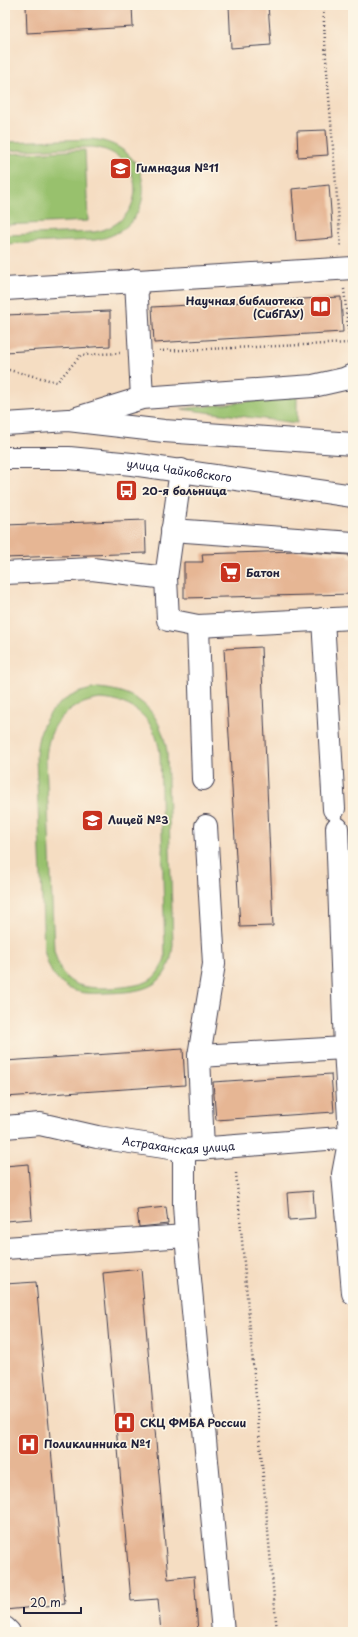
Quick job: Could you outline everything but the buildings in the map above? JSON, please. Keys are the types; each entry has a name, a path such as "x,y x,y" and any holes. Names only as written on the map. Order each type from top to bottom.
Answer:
{"main road":[{"path":"5,289 348,268"},
{"path":"136,280 138,352 142,398"},
{"path":"68,420 142,398 313,386 344,379 353,375"},
{"path":"5,424 68,420 164,430 353,444"},
{"name":"улица Чайковского","path":"5,458 69,458 132,464 353,496"},
{"path":"181,470 166,578 168,620 198,626 353,618"},
{"path":"172,530 353,543"},
{"path":"5,573 92,570 166,578"},
{"path":"323,619 335,818 345,1048 351,1137 343,1174 353,1293"},
{"path":"198,626 203,779"},
{"path":"206,826 214,964 198,1056 194,1150 184,1204 223,1632"},
{"path":"198,1056 345,1048"},
{"name":"Астраханская улица","path":"5,1127 40,1124 97,1137 194,1150 351,1137"},
{"path":"5,1248 186,1236"},
{"path":"5,1628 9,1632"}],"path":[{"path":"5,369 57,382 81,355 350,343 348,268 326,59 323,5"},
{"path":"236,1173 277,1632"}],"green space":[{"path":"91,139 113,145 130,156 140,171 143,188 141,205 132,221 117,233 95,240 5,244 5,235 94,232 112,226 125,216 133,202 135,188 132,174 123,161 110,152 91,147 5,151 5,142"},
{"path":"85,150 88,221 5,225 5,154"},
{"path":"297,396 297,423 181,409"},
{"path":"98,688 112,690 125,693 136,699 153,714 164,737 167,751 173,944 171,959 167,970 161,979 153,985 132,991 93,993 70,989 60,982 51,971 44,949 36,757 38,743 41,730 46,719 53,710 62,702 84,691","holes":["100,699 112,700 133,708 141,714 153,730 160,753 165,958 155,976 144,983 117,988 98,988 79,985 72,982 60,969 54,950 46,759 50,736 55,726 68,711 88,702"]}],"place":[{"name":"Гимназия №11","path":"120,168"},
{"name":"Научная библиотека (СибГАУ)","path":"320,307"},
{"name":"20-я больница","path":"126,491"},
{"name":"Батон","path":"230,573"},
{"name":"Лицей №3","path":"93,820"},
{"name":"СКЦ ФМБА России","path":"124,1423"},
{"name":"Поликлинника №1","path":"28,1444"}]}
